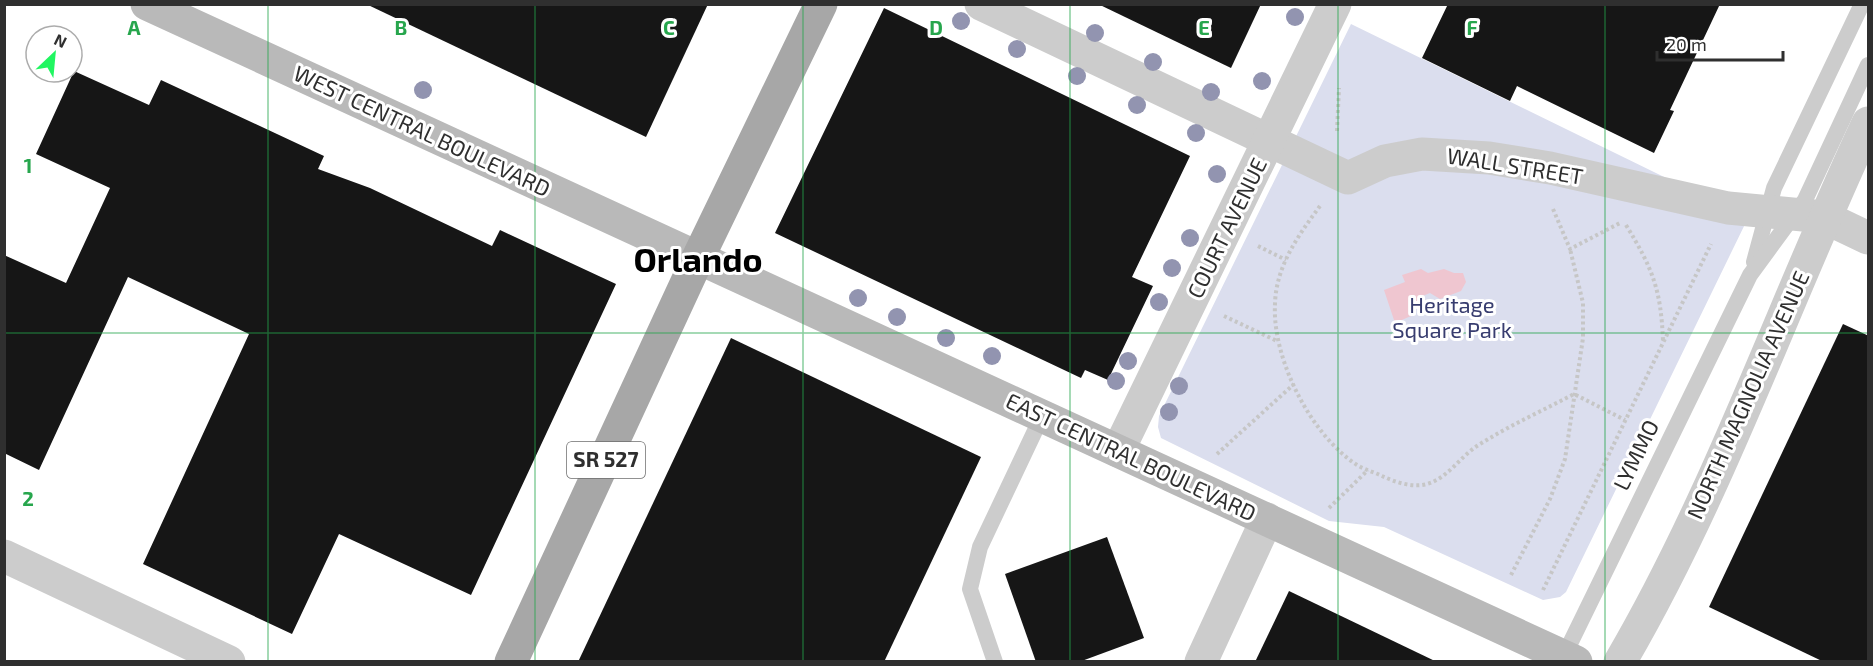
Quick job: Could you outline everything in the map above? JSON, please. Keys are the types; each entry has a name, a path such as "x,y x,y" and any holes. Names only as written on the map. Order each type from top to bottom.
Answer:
{"main road":[{"name":"SR 527","path":"511,662 698,258 821,4"}],"street":[{"name":"WEST CENTRAL BOULEVARD","path":"147,4 698,258"},
{"path":"981,4 1348,178"},
{"name":"COURT AVENUE","path":"1118,451 1335,4"},
{"name":"NORTH MAGNOLIA AVENUE","path":"1620,662 1652,608 1733,439 1795,215 1869,123"},
{"name":"WALL STREET","path":"1348,178 1385,161 1422,154 1454,154 1550,168 1728,208 1795,215 1869,238"},
{"name":"EAST CENTRAL BOULEVARD","path":"698,258 1267,519 1566,660"},
{"path":"1201,662 1267,519"},
{"path":"4,556 229,662"}],"lane":[{"name":"LYMMO","path":"1795,215 1774,188 1862,4"},
{"name":"LYMMO","path":"1750,274 1804,200 1869,65"},
{"name":"LYMMO","path":"1566,660 1598,583 1750,274 1795,215"},
{"path":"995,662 970,589 973,567 980,547 1042,416"}],"path":[{"path":"1348,178 1320,205 1296,239 1281,270 1275,302 1277,342 1294,384 1330,441 1358,466 1399,483 1425,484 1446,474 1476,446 1574,394"},
{"path":"1543,590 1728,208"},
{"path":"1624,221 1647,259 1662,302 1663,342"},
{"path":"1255,244 1286,260"},
{"path":"1511,575 1550,499 1565,459 1583,338 1583,303 1570,249"},
{"path":"1221,315 1277,342"},
{"path":"1217,455 1294,384"},
{"path":"1574,394 1625,420"},
{"path":"1328,510 1368,470"}],"green space":[{"name":"Heritage Square Park","path":"1351,24 1748,218 1566,592 1560,597 1543,600 1384,527 1329,521 1161,438 1158,427 1159,416"}],"shaded area":[{"path":"1421,269 1428,273 1444,269 1454,273 1463,273 1466,282 1461,291 1440,299 1430,293 1420,297 1411,316 1395,323 1384,290 1405,282 1402,275"}],"building":[{"path":"366,4 708,4 646,137"},
{"path":"1098,4 1261,4 1231,68"},
{"path":"1448,4 1720,4 1670,110 1674,111 1654,153 1517,86 1510,101 1422,58"},
{"path":"884,8 1190,156 1132,277 1153,286 1108,380 1085,370 1081,378 775,233"},
{"path":"84,76 149,105 161,80 324,156 318,169 370,188 492,246 500,230 616,284 471,595 339,534 292,634 143,564 249,334 128,277 39,470 4,453 4,255 66,283 110,188 36,154 68,84 84,84"},
{"path":"1843,324 1869,336 1869,662 1824,662 1709,607"},
{"path":"731,338 981,457 884,662 578,662"},
{"path":"1107,537 1144,638 1079,662 1036,662 1005,574"},
{"path":"1289,591 1437,662 1255,662"}],"district":[{"name":"Orlando","path":"698,260"}]}
